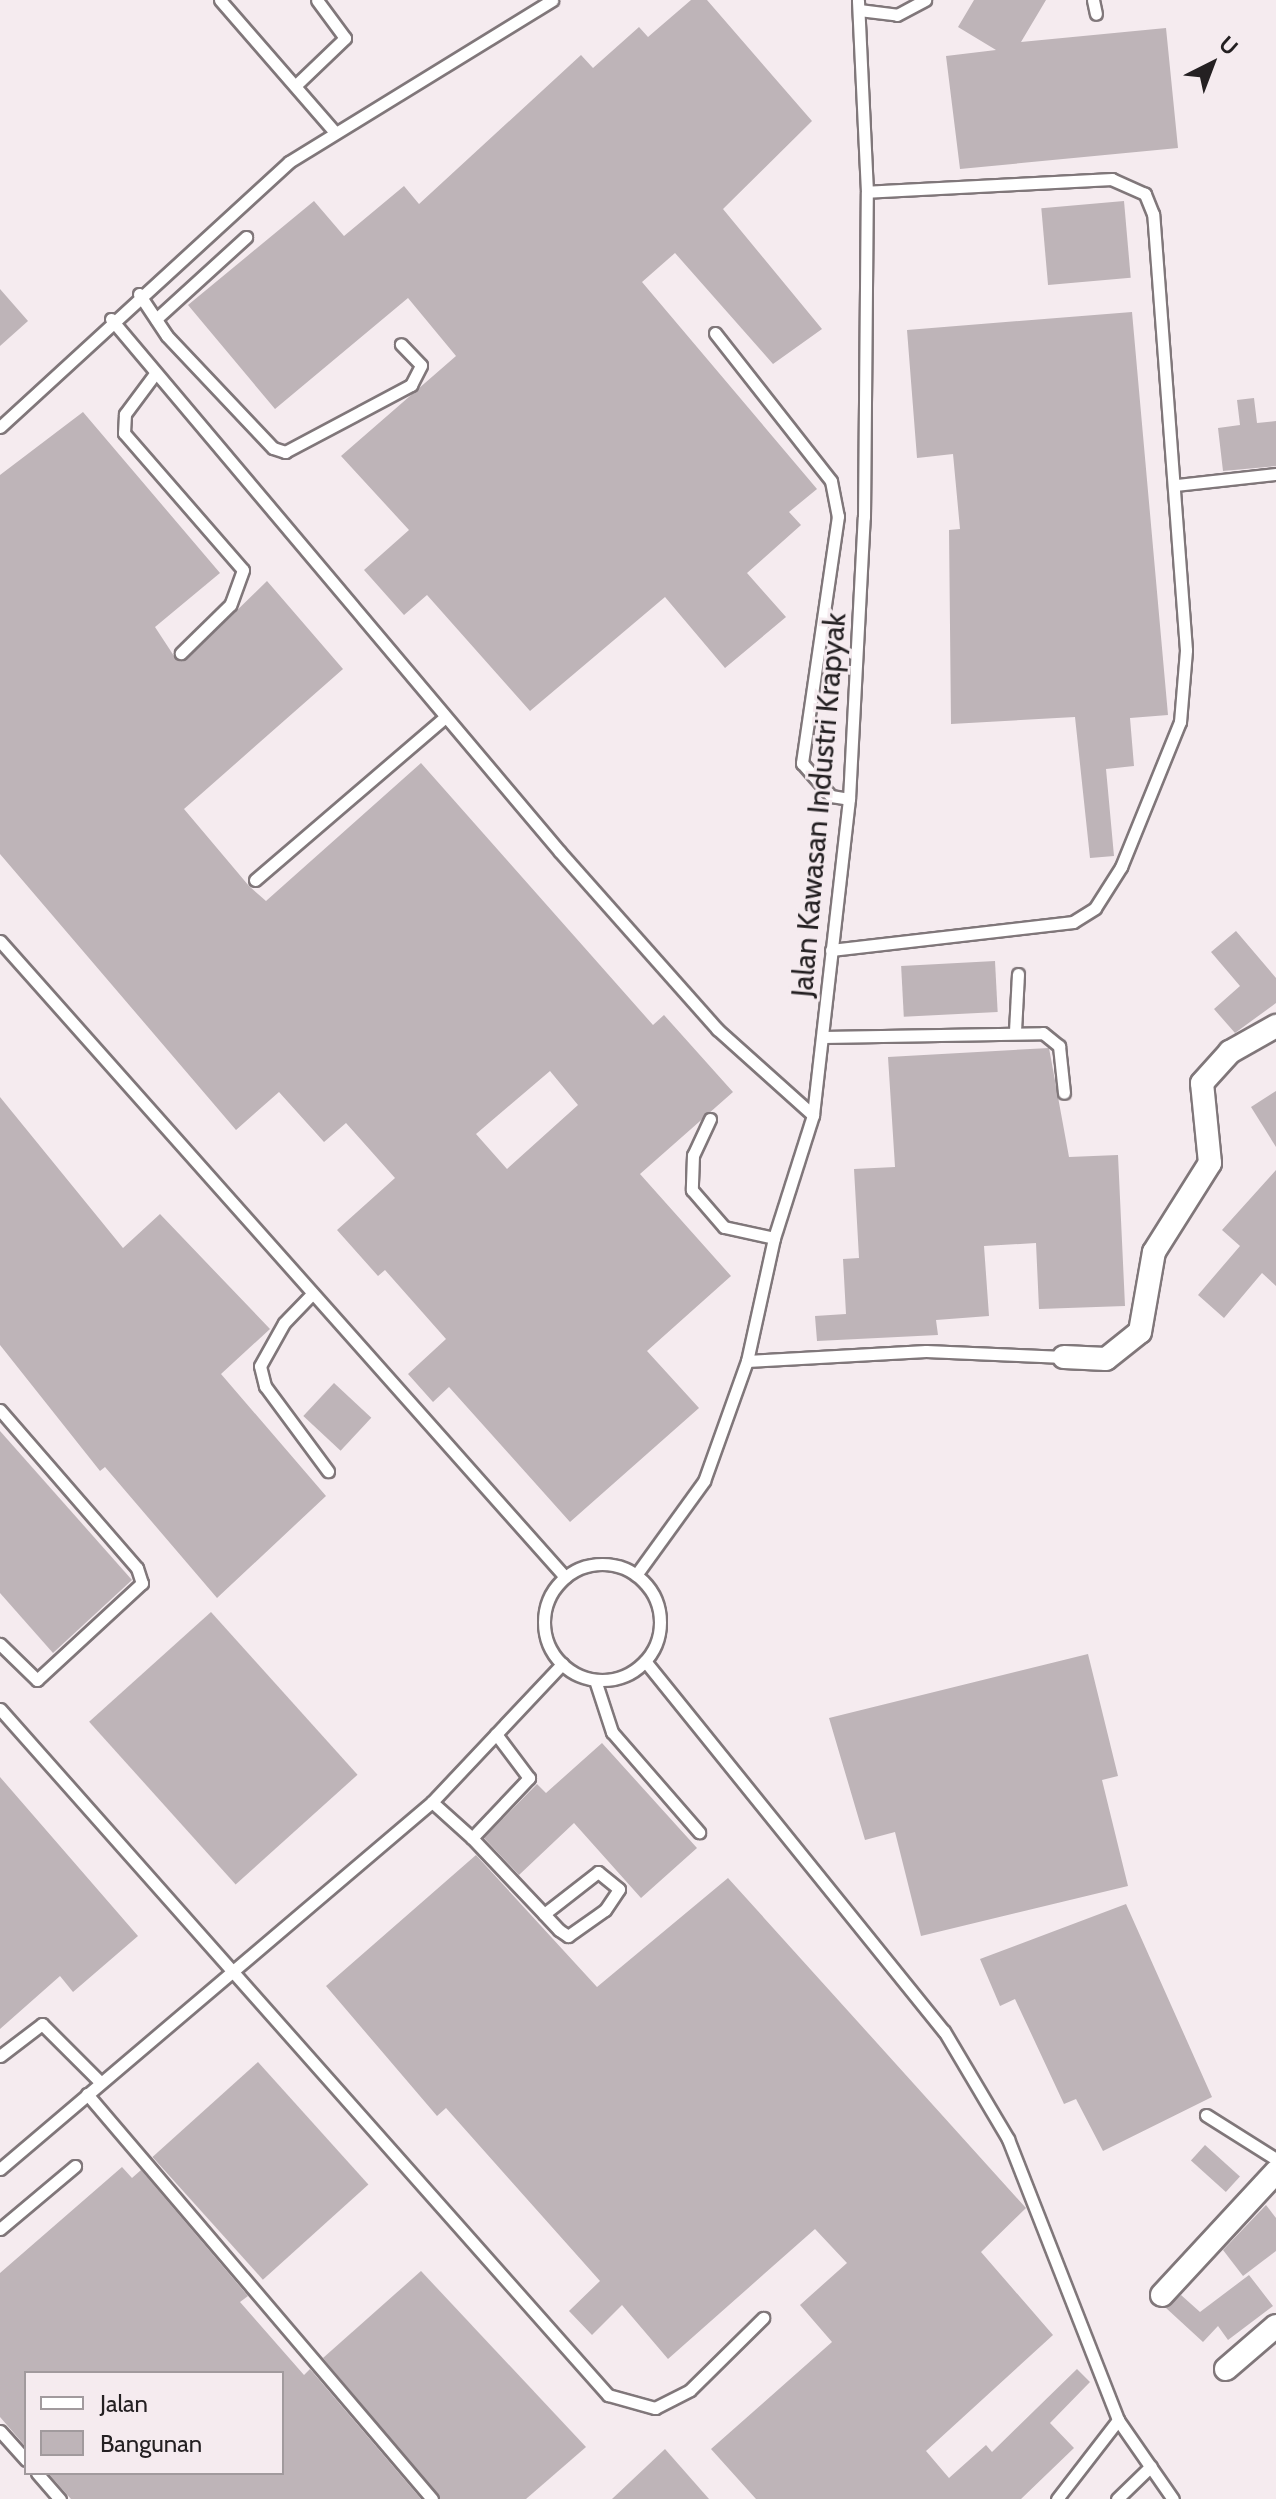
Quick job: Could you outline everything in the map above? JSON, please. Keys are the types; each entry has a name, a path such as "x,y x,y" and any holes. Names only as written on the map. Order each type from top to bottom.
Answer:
{"street":[{"path":"1064,1357 1106,1359 1140,1332 1154,1252 1210,1163 1202,1083 1230,1052 1276,1026"},
{"path":"1162,2295 1276,2172"},
{"path":"1226,2369 1276,2326"}],"lane":[{"path":"220,0 333,130"},
{"path":"296,85 343,47 342,29 317,0"},
{"path":"0,427 111,319 289,162 333,130 552,0"},
{"path":"858,5 897,15 925,0"},
{"path":"1093,0 1096,14"},
{"name":"Jalan Kawasan Industri Krapyak","path":"636,1575 704,1481 747,1361 774,1238 813,1115 849,799 864,517 867,192 858,5"},
{"path":"831,950 1073,922 1111,888 1180,722 1186,650 1176,485 1153,214 1138,186 1112,179 867,192"},
{"path":"156,319 246,237"},
{"path":"139,294 156,319 273,448 285,452 411,385 421,365 401,344"},
{"path":"111,319 154,375 444,718 717,1029 813,1115"},
{"path":"715,333 831,481 838,516 802,763 831,796 849,799"},
{"path":"154,375 125,414 124,433 243,570 230,605 181,653"},
{"path":"1176,485 1276,474"},
{"path":"255,880 444,718"},
{"path":"0,941 310,1296 565,1577"},
{"path":"1015,1031 1018,974"},
{"path":"823,1037 1015,1031 1043,1033 1059,1046 1064,1093"},
{"path":"710,1119 693,1155 692,1190 724,1227 774,1238"},
{"path":"310,1296 284,1323 260,1366 265,1386 328,1471"},
{"path":"747,1361 926,1351 1064,1357"},
{"path":"0,1410 137,1568 142,1583 37,1680 0,1644"},
{"path":"600,1564 636,1575 658,1606 660,1626 645,1661 614,1679 595,1680 562,1664 544,1630 552,1592 565,1577 600,1564"},
{"path":"645,1661 944,2031 1008,2139 1118,2420 1173,2499"},
{"path":"0,2169 228,1971 432,1802 562,1664"},
{"path":"595,1680 612,1732 699,1832"},
{"path":"0,1709 228,1971 608,2395 655,2408 690,2390 763,2318"},
{"path":"472,1838 529,1778 496,1734"},
{"path":"432,1802 472,1838 544,1914 573,1936 619,1889 598,1872 544,1914"},
{"path":"0,2056 42,2024 100,2082"},
{"path":"87,2094 432,2499"},
{"path":"1206,2115 1276,2159"},
{"path":"0,2229 75,2166"},
{"path":"1057,2499 1118,2420"},
{"path":"0,2431 24,2458"},
{"path":"1117,2499 1151,2466"},
{"path":"39,2475 60,2499"}],"building":[{"path":"691,0 707,0 812,121 723,209 822,329 773,364 675,253 642,282 817,489 789,512 801,525 747,573 786,617 725,668 665,597 530,711 427,595 404,615 364,570 409,530 341,456 456,356 408,298 275,409 188,305 314,201 344,236 404,186 419,204 581,55 593,68 639,27 648,37"},
{"path":"974,0 1046,0 1021,42 1166,28 1178,148 960,169 946,56 996,50 958,27"},
{"path":"1124,201 1131,278 1048,285 1041,208"},
{"path":"0,289 28,321 0,346"},
{"path":"1132,312 1168,715 1130,718 1134,766 1106,769 1114,856 1090,858 1075,717 951,724 949,530 960,529 953,454 917,458 907,330"},
{"path":"1254,398 1257,423 1276,421 1276,466 1223,471 1218,428 1240,425 1237,400"},
{"path":"83,412 220,573 155,627 176,659 187,659 267,581 343,669 184,809 249,886 266,901 421,763 653,1025 664,1015 733,1092 640,1174 731,1276 647,1351 699,1408 570,1522 449,1387 433,1402 408,1374 446,1339 385,1270 378,1276 337,1230 395,1178 346,1123 324,1142 279,1092 236,1130 0,854 0,475","holes":["550,1071 578,1105 507,1169 476,1134"]},
{"path":"1236,931 1276,978 1276,1003 1235,1033 1214,1009 1240,986 1211,952"},
{"path":"995,961 998,1012 904,1017 901,966"},
{"path":"1049,1048 1069,1157 1118,1155 1125,1306 1039,1309 1036,1243 984,1246 989,1316 936,1320 938,1335 817,1341 815,1316 846,1314 843,1259 859,1258 854,1169 895,1167 888,1057"},
{"path":"1276,1091 1276,1147 1251,1107"},
{"path":"0,1097 123,1248 160,1214 270,1329 221,1374 326,1496 217,1598 105,1467 100,1471 0,1345"},
{"path":"1276,1170 1276,1286 1262,1273 1224,1318 1198,1295 1240,1246 1222,1230"},
{"path":"334,1383 371,1418 341,1451 303,1416"},
{"path":"0,1431 132,1580 53,1653 0,1593"},
{"path":"211,1612 358,1775 236,1884 89,1722"},
{"path":"1088,1654 1118,1776 1102,1780 1128,1886 921,1936 895,1832 865,1840 829,1718"},
{"path":"602,1743 697,1848 641,1898 574,1823 519,1875 484,1838 537,1784 546,1793"},
{"path":"0,1777 138,1936 73,1992 60,1976 0,2029"},
{"path":"476,1855 597,1987 728,1878 1026,2208 981,2252 1053,2335 926,2451 949,2478 986,2445 992,2452 1077,2369 1090,2382 1050,2423 1074,2448 1021,2499 756,2499 711,2449 832,2342 800,2305 847,2263 815,2229 668,2359 622,2305 592,2335 569,2311 600,2281 446,2108 437,2116 326,1986"},
{"path":"1126,1904 1212,2097 1103,2151 1076,2099 1064,2104 1015,1999 1000,2006 980,1959"},
{"path":"258,2062 368,2185 263,2280 152,2157"},
{"path":"1205,2145 1240,2176 1226,2192 1191,2161"},
{"path":"122,2167 132,2178 141,2170 248,2296 240,2302 304,2375 310,2369 421,2499 71,2499 50,2475 284,2475 284,2371 24,2371 24,2445 0,2417 0,2273"},
{"path":"1266,2205 1276,2218 1276,2251 1243,2276 1223,2250"},
{"path":"421,2271 586,2447 526,2499 440,2499 323,2358"},
{"path":"1249,2275 1273,2306 1228,2340 1218,2326 1203,2342 1166,2308 1181,2295 1200,2312"},
{"path":"665,2449 709,2499 612,2499"}]}
